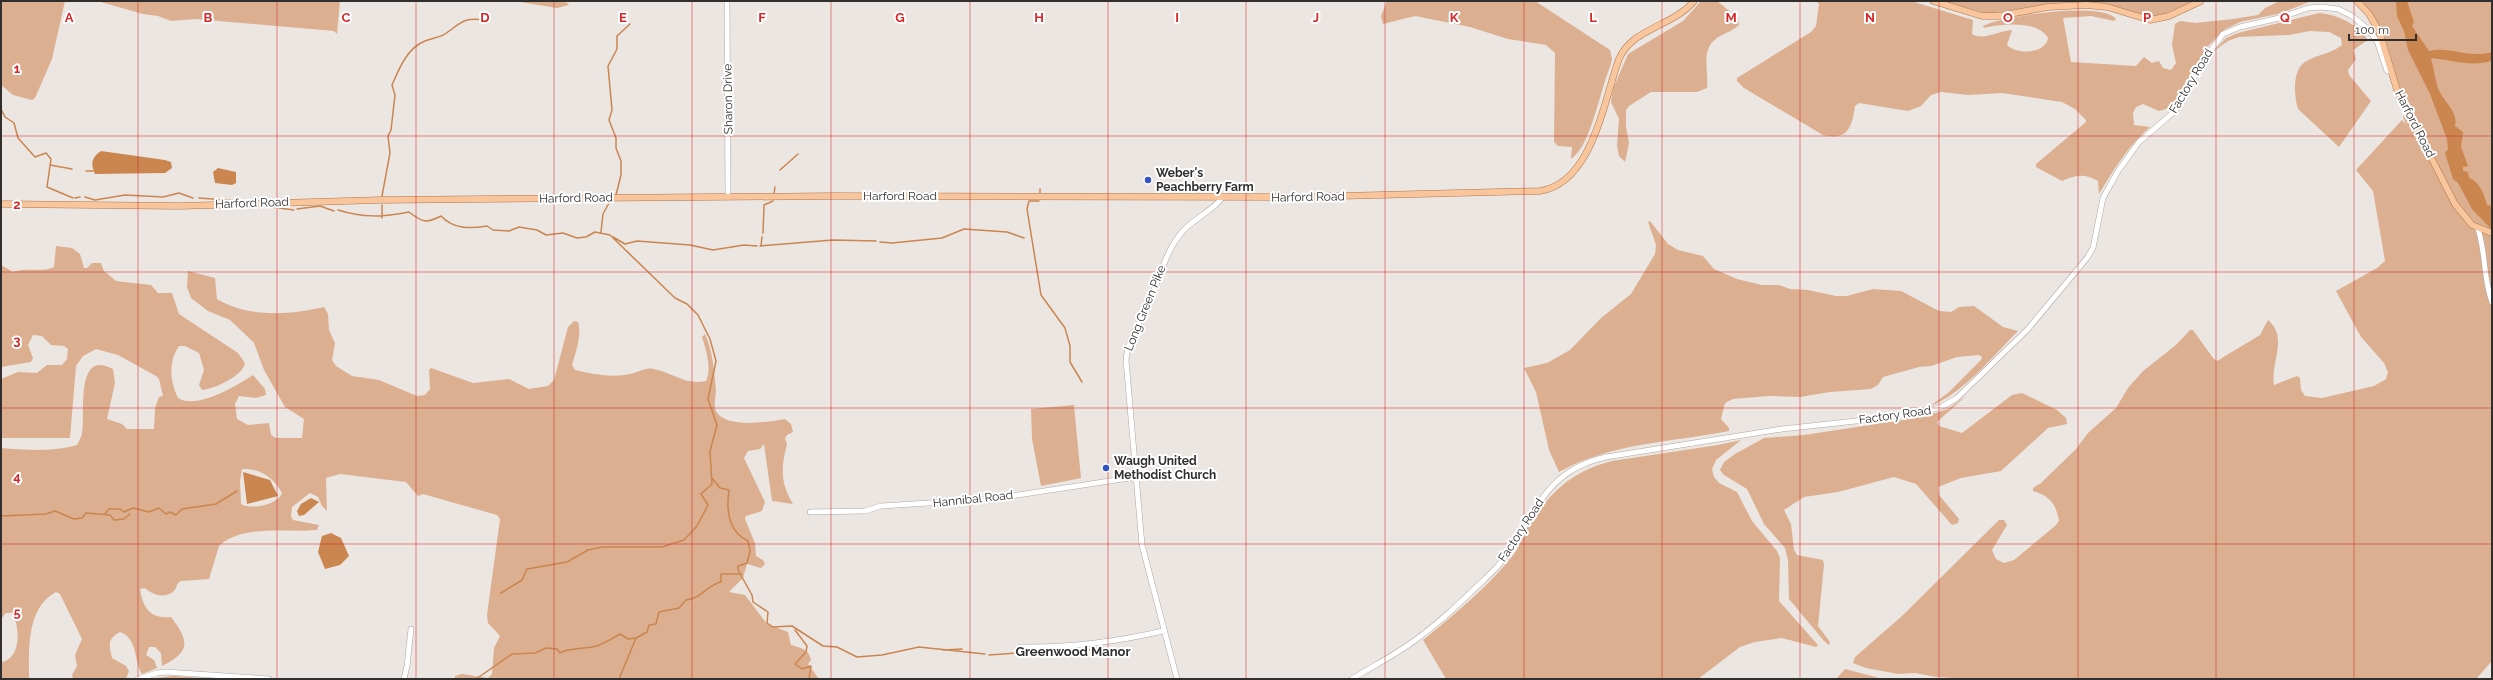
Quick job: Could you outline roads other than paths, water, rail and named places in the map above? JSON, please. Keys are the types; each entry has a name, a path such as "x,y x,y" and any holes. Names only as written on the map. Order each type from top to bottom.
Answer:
{"main road":[{"name":"Harford Road","path":"1,204 190,205 372,200 900,196 1222,197 1540,191 1553,188 1573,172 1587,152 1624,49 1636,38 1677,17 1694,1"},
{"path":"1933,1 1982,16 1999,16 2055,6 2086,5 2107,7 2150,20 2168,16 2201,1"},
{"name":"Harford Road","path":"2357,1 2369,14 2379,31 2398,93 2448,192 2462,214 2478,229 2490,233"}],"street":[{"name":"Sharon Drive","path":"727,1 728,198"},
{"name":"Factory Road","path":"1352,679 1414,641 1486,577 1504,558 1544,495 1563,477 1588,462 1621,454 1752,433 1920,414 1943,406 1957,398 2028,328 2087,258 2092,248 2103,198 2118,171 2140,142 2175,111 2206,57 2223,34 2240,27 2279,18 2308,8 2321,7 2338,9 2352,16 2369,30 2377,41 2387,71 2391,71"},
{"name":"Long Green Pike","path":"1176,679 1144,558 1126,370 1129,344 1151,299 1164,262 1174,243 1192,221 1222,197"},
{"path":"2478,229 2485,258 2487,286 2492,302"},
{"name":"Hannibal Road","path":"810,512 865,511 888,505 992,499 1136,477"},
{"path":"404,679 411,629"},
{"path":"1021,647 1044,648 1100,644 1163,631"},
{"path":"138,679 166,672 270,679"}],"waterway":[{"path":"382,196 390,153 388,136 391,130 395,95 392,85 404,60 419,44 443,35 467,20 484,20"},
{"path":"616,195 621,175 621,161 616,148 616,138 609,120 612,110 608,66 617,49 617,36 630,24"},
{"path":"1,98 1,103"},
{"path":"1,109 5,117 14,123 18,138 35,157 46,153 51,159 47,187 73,198"},
{"path":"780,170 798,154"},
{"path":"50,165 72,169"},
{"path":"86,171 93,171"},
{"path":"774,194 775,187"},
{"path":"85,197 95,200 125,195 163,197 179,193 193,198"},
{"path":"75,198 80,197"},
{"path":"199,198 240,201"},
{"path":"763,233 764,205 773,201"},
{"path":"1039,201 1029,201 1027,209 1041,295 1065,328 1070,346 1070,362 1082,382"},
{"path":"601,232 603,214 609,203"},
{"path":"382,205 382,218"},
{"path":"245,207 261,206"},
{"path":"264,206 294,210"},
{"path":"297,209 320,206 334,211"},
{"path":"338,210 347,213 373,216 409,212 424,221 432,220 441,216 456,226 468,228 487,226 493,230 509,231 519,227 537,230 546,235 563,233 577,238 586,237 595,232 610,235"},
{"path":"880,242 892,243 942,238 964,229 1007,232 1024,238"},
{"path":"501,593 522,580 527,569 567,562 588,550 602,547 662,547 684,540 697,526 708,505 701,494 712,484 710,451 717,425 708,399 716,361 710,339 698,315 687,304 675,298 610,235"},
{"path":"613,237 625,244 637,241 690,245 713,250 744,245 757,246"},
{"path":"761,246 762,237"},
{"path":"760,246 833,240 876,241"},
{"path":"712,478 720,488 729,490 728,512 732,526 741,537 748,541 750,551 747,563 738,566 738,570 752,595 753,602 768,612 767,623 773,627 792,626 823,646 837,647 857,657 882,655 919,647 985,654"},
{"path":"105,514 109,509 120,509 124,512 133,508 149,512 159,508 166,514 170,512 176,515 182,509 216,504 237,491"},
{"path":"1,516 46,514 55,511 74,519 82,518 86,513 110,515 114,520 124,519 130,514"},
{"path":"619,679 636,638 647,632 649,625 656,624 659,612 679,608 686,600 700,595 712,586 721,582 721,574 741,574"},
{"path":"795,630 807,646 806,652 795,664 802,669 811,666 809,679"},
{"path":"476,679 512,654 535,653 546,648 557,649 560,653 567,650 593,647 620,634 628,639 636,638"},
{"path":"1082,651 1103,647"},
{"path":"943,650 962,649"},
{"path":"1045,653 1075,652"},
{"path":"989,655 1017,653"},
{"path":"1020,653 1042,653"}],"place":[{"name":"Weber's Peachberry Farm","path":"1148,180"},
{"name":"Waugh United Methodist Church","path":"1106,468"}],"district":[{"name":"Greenwood Manor","path":"1073,651"}]}
